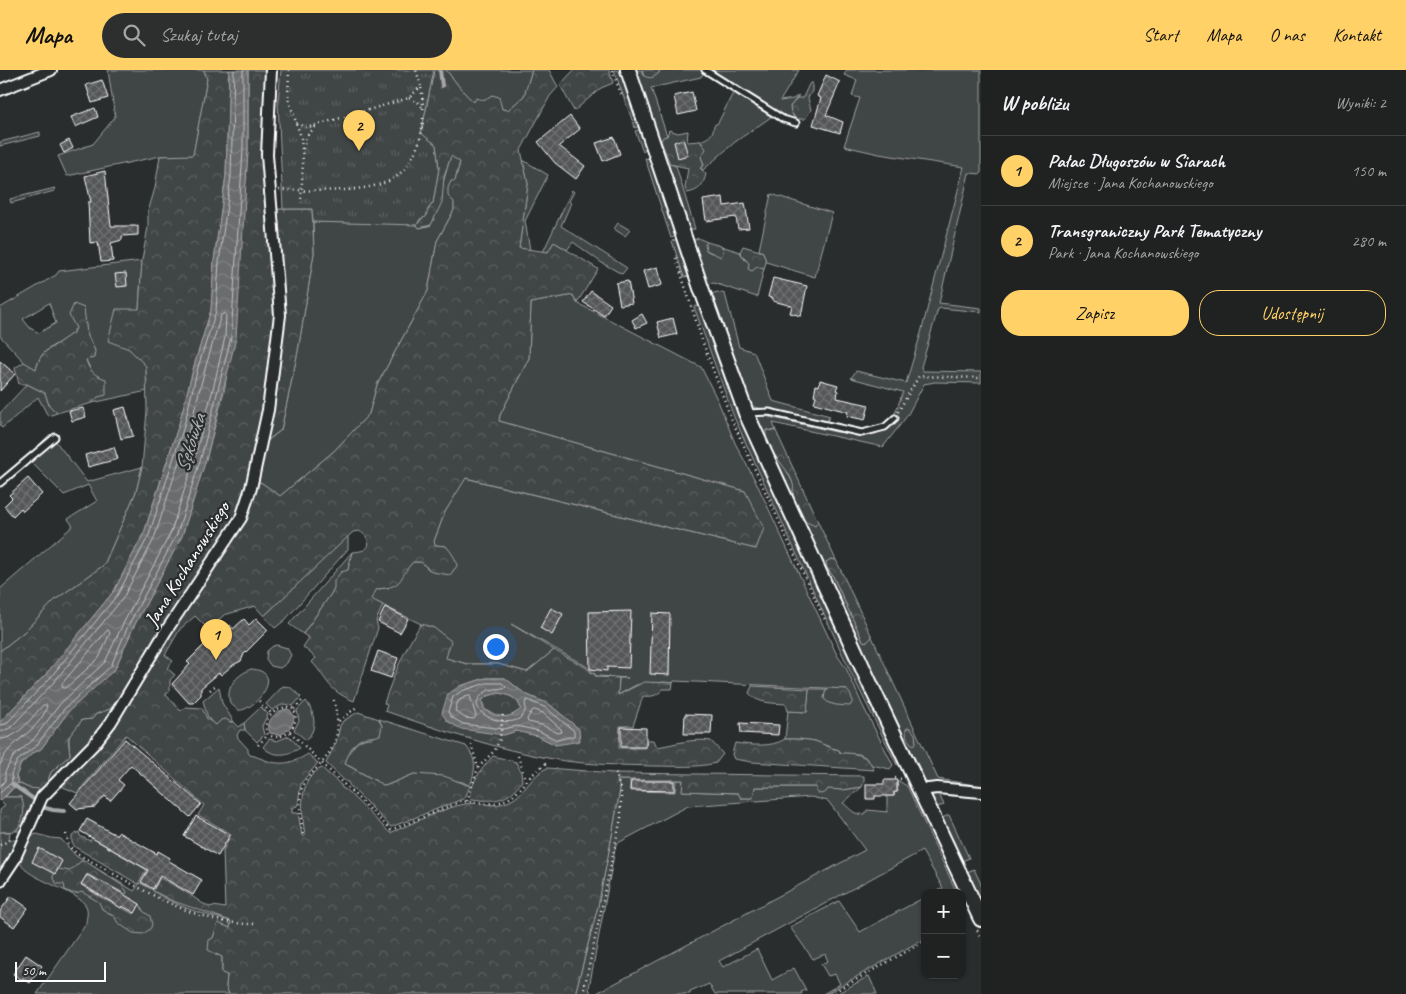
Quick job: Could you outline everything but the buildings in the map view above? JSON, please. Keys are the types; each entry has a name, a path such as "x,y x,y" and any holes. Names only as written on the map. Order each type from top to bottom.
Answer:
{"main road":[{"path":"628,70 701,288 746,413 981,919"}],"street":[{"path":"0,90 51,70"},
{"name":"Jana Kochanowskiego","path":"0,880 14,860 42,797 95,743 112,722 166,631 241,518 251,488 268,410 280,315 267,155 271,70"},
{"path":"920,790 937,788 981,792"}],"lane":[{"path":"705,70 783,119 796,123"},
{"path":"746,413 768,412 862,433 885,427 895,418"},
{"path":"0,483 55,437"}],"path":[{"path":"289,70 288,98 290,109 301,137 302,203"},
{"path":"273,190 334,190 376,186 397,177 408,164 417,147 423,126 421,86 416,70"},
{"path":"296,122 304,127 316,125 408,98 421,86"},
{"path":"408,98 418,102 423,108"},
{"path":"302,153 306,137 316,125"},
{"path":"895,418 919,376 981,378"},
{"path":"210,690 216,685"},
{"path":"303,834 300,802 303,787 307,778 322,763 332,749 336,737 339,721 333,696"},
{"path":"294,709 304,698"},
{"path":"259,701 272,713"},
{"path":"339,721 358,706"},
{"path":"287,707 294,709 296,716 295,724 290,732 274,738 268,735 265,729 266,721 272,713 279,708 287,707"},
{"path":"467,801 478,768 495,750 500,739 503,713"},
{"path":"290,732 391,830 452,805 467,801 496,803 508,800 546,763"},
{"path":"258,745 268,735"},
{"path":"471,744 478,768"},
{"path":"518,756 526,781"},
{"path":"583,994 621,818 621,793 616,769"},
{"path":"66,834 69,846 78,854 166,901 188,911 218,920 239,924 255,924"},
{"path":"830,994 921,943"}],"green space":[{"path":"108,70 204,70 207,79 193,156 160,156 67,176 58,156 93,144 115,117"},
{"path":"204,70 229,70 226,175 214,261 211,310 179,424 144,533 114,591 46,674 0,722 0,651 24,632 55,600 104,565 136,492 142,467 147,411 146,366 129,349 108,341 116,309 139,309 142,260 148,227 148,212 155,188 160,156 193,155 207,79"},
{"path":"248,70 270,70 269,209 312,209 314,253 298,351 281,430 254,451 248,487 238,518 174,614 160,629 126,691 110,709 96,714 92,719 82,720 68,738 70,755 51,772 46,785 40,789 29,788 18,783 16,776 21,764 33,753 41,749 68,712 115,669 133,628 182,536 207,456 225,388 243,220 248,151"},
{"path":"281,70 434,70 421,133 436,145 439,168 433,203 428,209 426,217 420,219 417,225 313,222 312,209 283,209 278,102"},
{"path":"434,70 446,70 474,102 476,98 484,99 492,95 499,97 502,109 508,110 524,96 532,70 549,70 558,87 550,96 521,150 528,184 519,248 548,252 554,242 598,269 577,303 573,295 531,303 529,358 500,415 499,421 745,491 764,528 756,549 466,478 445,512 434,541 435,545 446,546 457,566 450,575 432,572 421,562 413,562 396,584 377,589 371,599 383,605 376,621 378,628 354,701 333,689 312,662 316,658 303,647 309,638 303,634 331,594 334,588 334,581 341,572 348,570 352,552 367,548 368,540 359,531 353,532 264,616 255,606 224,615 212,626 209,623 205,626 195,616 180,629 165,655 173,661 167,668 175,675 170,680 170,690 166,695 181,711 185,707 202,708 207,719 216,725 221,720 226,719 234,722 239,727 244,723 245,730 240,730 237,735 248,749 250,755 271,762 282,763 298,760 308,754 318,763 301,783 298,804 292,808 292,813 298,813 302,836 305,836 302,807 305,788 308,780 322,768 390,833 456,806 471,803 493,805 510,801 520,794 541,771 547,768 614,773 864,776 864,781 862,787 842,790 828,789 821,794 816,792 816,787 755,787 753,798 741,798 738,793 682,791 683,780 617,780 620,789 611,841 598,906 575,994 229,994 226,987 227,975 222,973 222,957 208,950 209,940 213,938 218,923 230,928 231,921 173,901 153,891 160,878 209,907 225,908 223,851 231,834 198,815 204,805 126,735 77,793 59,785 168,639 193,601 239,523 258,482 280,496 334,451 369,414 377,385 428,291 437,241 454,210 454,202 448,196 448,188 451,181 455,181 460,162 451,156 444,176 442,202 431,225 419,228 417,225 433,203 439,168 436,145 421,134"},
{"path":"446,70 532,70 524,96 508,110 502,109 492,95 487,99 474,103"},
{"path":"574,70 609,70 613,83 601,88 574,111 560,85"},
{"path":"614,70 621,70 640,126 635,128"},
{"path":"635,70 642,70 642,73 659,73 659,70 700,70 704,72 701,77 651,88 667,136 670,164 676,166 695,229 691,230 687,227"},
{"path":"642,70 659,70 659,73 654,77 648,78 644,76"},
{"path":"710,70 799,70 780,101 793,99 799,95 790,107 795,121 779,114"},
{"path":"847,70 981,70 981,174 969,173 939,303 981,308 981,312 938,309 921,367 923,371 981,372 981,383 935,382 924,384 907,416 883,447 773,423 776,431 766,430 768,443 773,449 774,455 783,464 794,485 793,492 804,520 815,525 818,522 836,560 831,559 827,568 833,576 861,637 867,642 872,637 938,779 981,786 981,789 927,784 755,418 760,415 836,432 864,435 875,434 888,428 896,421 894,416 903,392 851,378 856,371 906,383 921,333 964,167 879,154 844,146 860,98 852,96 857,80 844,75"},
{"path":"810,83 812,83 812,91 808,98 811,110 805,119 796,119 790,107 797,98 802,98"},
{"path":"734,91 771,117 735,142 703,170 700,168 704,165 701,157 703,144 700,141 709,137 712,133 714,125 718,123"},
{"path":"642,129 647,147 643,151 635,131"},
{"path":"669,130 678,133 688,131 687,142 700,141 706,149 701,157 704,165 700,168 706,174 702,185 695,191 687,193 685,188 688,168 670,164 661,141 663,137 667,136"},
{"path":"40,132 40,136 0,146 0,142"},
{"path":"451,155 460,162 455,181 454,210 437,241 428,291 377,385 369,414 334,451 280,496 258,482 265,443 281,430 298,351 314,253 313,222 411,224 417,225 420,228 431,225"},
{"path":"645,158 651,159 677,236 671,238"},
{"path":"523,160 548,175 525,221 530,250 519,248 528,184"},
{"path":"55,188 54,191 11,203 10,199"},
{"path":"572,190 574,192 569,201 571,203 561,226 627,268 622,274 602,263 573,242 567,250 554,242 548,252 543,252"},
{"path":"771,194 832,213 815,277 766,262 763,252 759,250"},
{"path":"618,223 630,230 625,236 614,229"},
{"path":"698,238 707,242 706,250 711,253 724,250 721,246 740,252 745,260 764,269 757,297 714,283 706,284 692,241"},
{"path":"678,239 689,276 684,277 672,241"},
{"path":"707,242 721,246 724,250 721,257 706,250 705,244"},
{"path":"743,246 763,252 766,262 764,269 757,267 752,271 748,269 749,263 740,252"},
{"path":"142,261 139,309 129,349 146,365 147,391 92,403 98,397 98,377 93,374 86,360 95,351 87,334 83,308 74,305 74,323 76,328 68,337 43,353 36,370 26,364 0,336 0,308 56,275 59,271","holes":["49,303 56,323 39,333 30,328 23,319"]},
{"path":"717,292 725,294 739,347 754,352 773,401 830,416 826,422 754,407 749,403 709,295"},
{"path":"573,295 577,303 701,367 718,401 735,443 757,484 837,655 846,668 893,765 890,769 872,765 865,757 859,754 841,753 839,750 815,741 785,739 788,711 807,712 809,689 827,689 825,693 846,689 674,681 673,683 636,685 618,695 619,678 628,678 597,676 586,666 511,624 554,650 527,672 498,664 467,664 445,658 434,628 421,624 370,599 377,589 388,588 413,562 421,562 428,569 449,575 456,566 456,562 446,546 435,545 434,541 445,512 465,478 756,549 745,491 499,421 500,415 529,358 531,303"},
{"path":"74,304 84,308 87,334 95,351 94,358 86,360 93,373 106,379 106,395 98,397 92,403 57,413 49,405 45,393 27,384 19,384 15,368 24,362 36,369 40,358 45,352 74,332 76,328 69,315"},
{"path":"694,307 701,308 739,414 897,758 897,765 851,673 734,417"},
{"path":"27,384 45,393 49,405 57,413 48,416 38,397 2,428 0,426 0,413"},
{"path":"766,430 776,431 818,522 815,526 806,522 801,515 794,498 790,477 772,451 766,438"},
{"path":"50,434 87,482 142,467 136,492 104,565 55,600 24,632 0,651 0,589 73,526 68,519 97,501 88,485 64,495 30,461 42,452 37,447"},
{"path":"348,536 348,549 285,620 275,628 264,616"},
{"path":"352,552 348,570 303,634 289,624"},
{"path":"831,559 836,560 872,637 867,642 863,641 833,576 827,568 826,562"},
{"path":"421,624 434,628 451,641 446,658 467,664 498,664 527,672 554,650 585,667 597,677 619,678 618,695 644,682 673,683 672,689 663,689 654,696 643,696 633,726 620,726 619,748 646,748 647,740 654,740 657,747 704,740 711,741 723,754 716,763 693,766 616,765 565,761 489,744 385,711 387,705 384,703 391,683","holes":["486,678 505,678 525,694 549,704 579,729 556,745 538,736 516,731 504,735 460,686"]},
{"path":"277,645 287,648 291,655 287,663 280,668 271,666 266,659 267,651"},
{"path":"251,669 262,672 267,677 267,684 264,692 258,699 244,709 238,710 230,703 229,692 233,682"},
{"path":"283,686 290,687 301,697 293,706 284,704 272,710 266,704"},
{"path":"752,686 809,689 807,712 788,711 786,704 756,699 749,693"},
{"path":"219,687 222,703 234,722 221,720 216,725 208,718 203,701"},
{"path":"828,688 846,689 853,701 850,706 836,705 824,699"},
{"path":"126,691 106,724 39,796 21,831 16,831 23,814 21,797 5,797 18,783 29,788 46,785 51,772 70,755 69,738 74,729 82,720 92,719 96,714 110,709"},
{"path":"499,693 513,698 518,702 521,709 511,715 503,716 484,709 482,701 487,696"},
{"path":"306,701 313,716 314,726 306,740 294,730 299,721 297,710"},
{"path":"261,707 268,714 262,726 264,735 257,742 245,730 244,723"},
{"path":"358,712 379,719 382,726 380,735 364,738 357,742 349,752 345,764 385,786 414,774 444,776 470,786 465,798 391,827 348,782 326,763 336,743 343,721"},
{"path":"379,719 466,746 474,761 470,786 463,782 414,774 385,786 344,763 358,742 372,738 382,726"},
{"path":"909,727 915,734 916,743 914,745 907,737 906,729"},
{"path":"289,736 300,748 290,753 276,754 263,747 269,739 277,741"},
{"path":"785,739 815,741 839,750 840,753 851,753 860,756 868,761 874,770 752,762 734,759 732,754 735,743 767,745"},
{"path":"493,756 516,762 521,772 522,781 512,793 501,799 472,799 471,794 474,782"},
{"path":"617,780 630,780 630,791 675,792 676,780 683,780 683,791 738,793 741,798 753,798 754,787 816,787 842,790 862,787 843,803 858,814 865,814 867,810 887,812 887,796 894,796 895,792 898,792 897,780 907,786 955,889 941,889 943,888 922,851 719,961 723,967 757,949 772,980 794,968 806,990 801,992 802,994 715,994 709,984 690,992 690,994 595,994 865,850 828,801 811,797 688,806 616,844 589,988 591,994 575,994 598,906 620,789"},
{"path":"938,792 944,805 937,807 931,795"},
{"path":"21,797 23,801 21,823 16,831 0,832 0,810 5,806 0,801 1,798"},
{"path":"949,815 969,858 962,861 942,818"},
{"path":"0,832 10,832 9,838 17,840 17,843 0,877"},
{"path":"79,832 80,836 90,841 92,838 147,870 138,884 75,847 72,843 72,836"},
{"path":"37,834 61,839 76,856 134,891 140,883 180,906 231,921 230,928 218,924 213,938 215,955 222,956 222,972 227,975 226,987 229,994 37,994 86,924 87,908 81,900 32,874 21,864 20,861 25,846 31,836"},
{"path":"81,861 85,861 123,886 127,892 126,894 87,874 81,885 134,914 140,904 143,911 150,916 152,925 150,929 143,934 133,933 118,923 114,916 102,909 99,902 82,892 72,893 65,890 64,884 57,884 53,879 53,876 59,869 70,871"},
{"path":"974,869 981,884 981,901 967,872"},
{"path":"921,899 921,940 823,994 840,984 835,974 828,976 821,964 828,961 825,954 813,959 790,927 839,901 860,932"},
{"path":"869,976 877,994 837,994 840,992"}],"water":[{"name":"Sękówka","path":"229,70 248,70 248,151 236,338 207,456 182,536 133,628 115,669 68,712 41,749 33,753 21,764 16,776 18,783 0,801 0,722 46,674 114,591 144,533 179,424 211,310 214,261 226,175"},
{"path":"486,678 505,678 525,694 549,704 579,729 580,741 556,745 538,736 516,731 504,735 461,729 447,721 442,713 448,694 460,686","holes":["499,693 516,700 521,709 507,716 494,714 484,709 482,701 487,696"]},
{"path":"286,709 290,710 294,716 292,725 280,735 270,733 269,725 272,718 278,712"}],"waterway":[{"path":"440,70 442,86"},
{"path":"12,784 35,800"},
{"path":"42,807 64,811"}],"place":[{"name":"Transgraniczny Park Tematyczny","path":"359,151"},
{"name":"Pałac Długoszów w Siarach","path":"216,660"}]}
